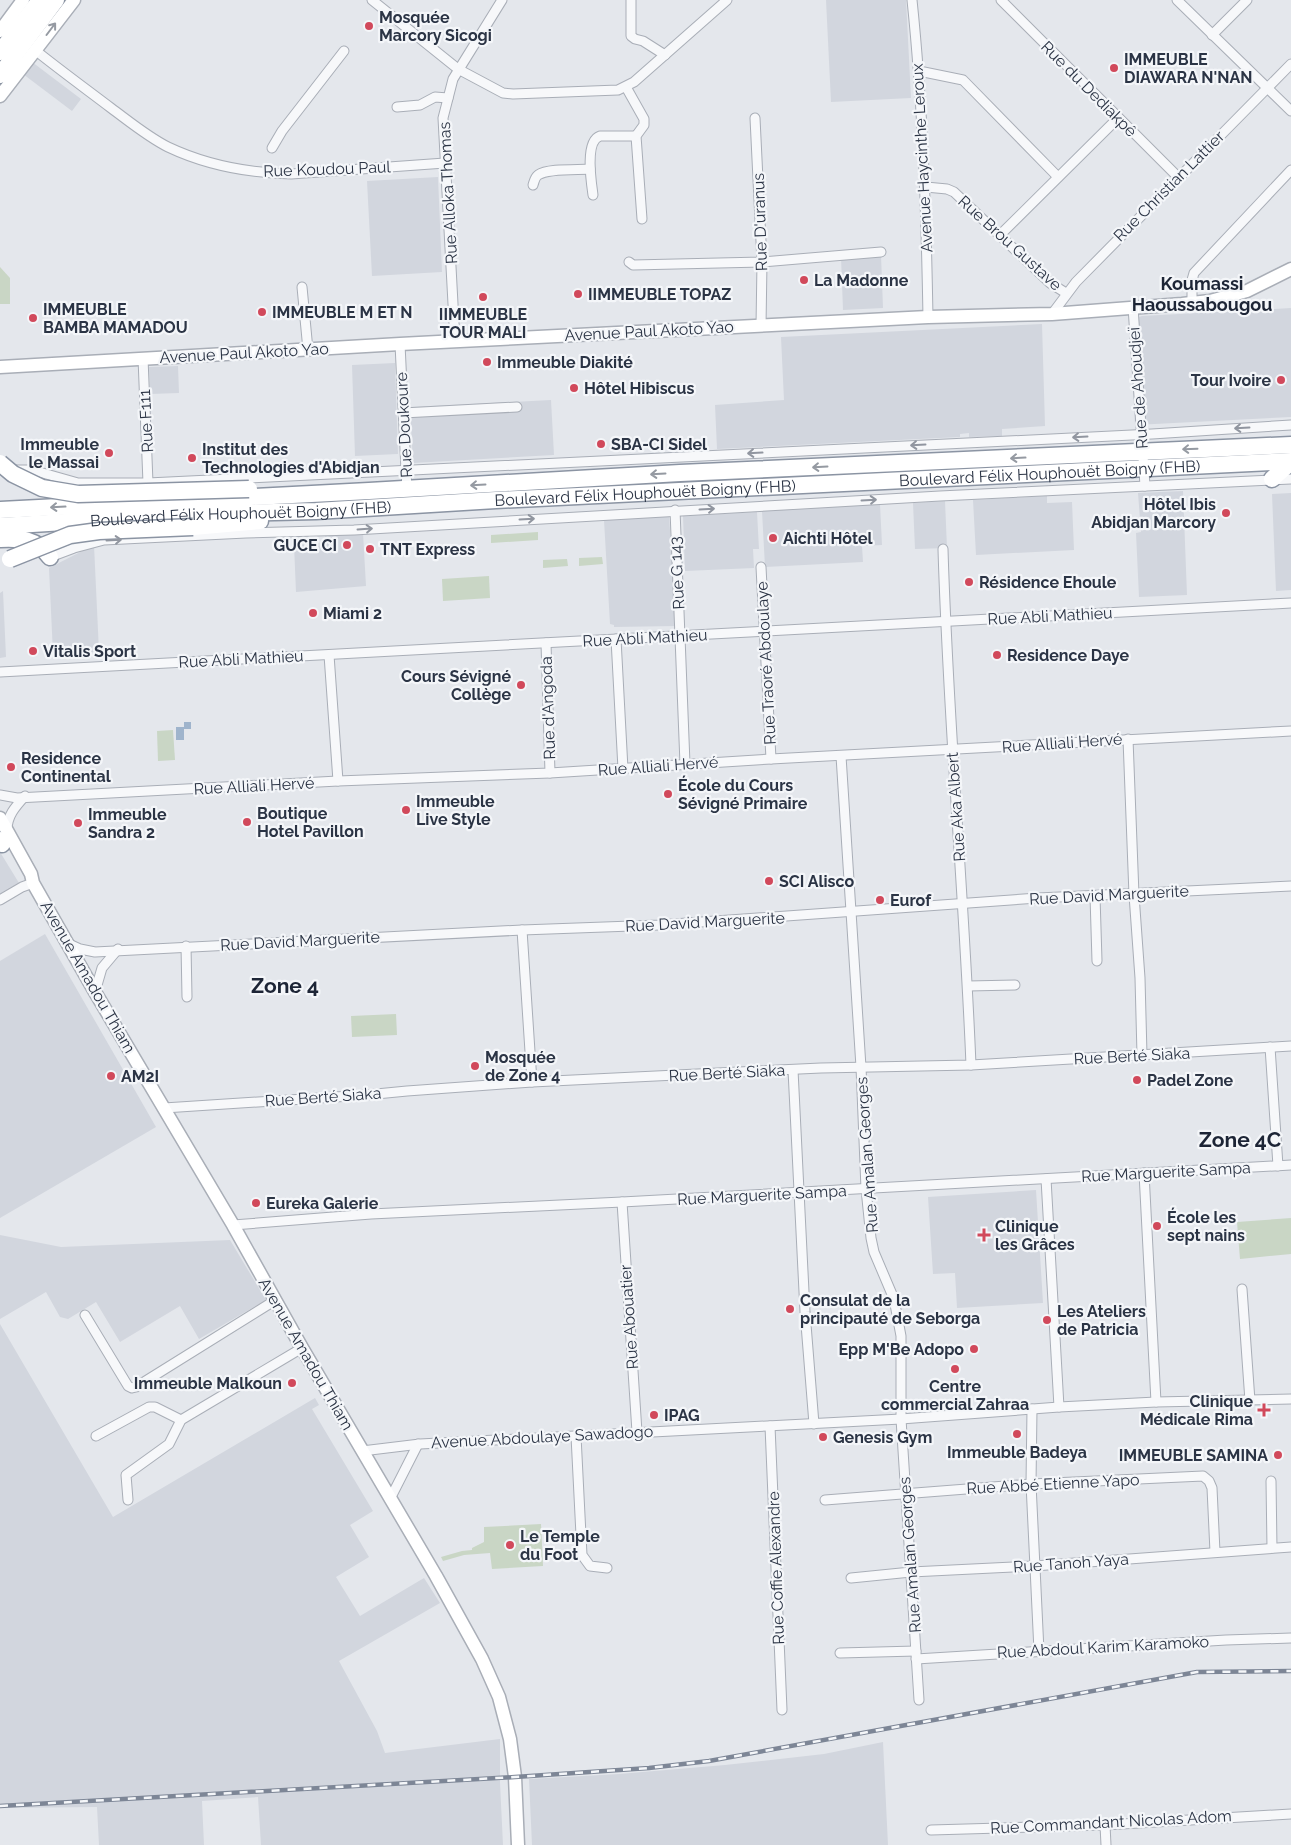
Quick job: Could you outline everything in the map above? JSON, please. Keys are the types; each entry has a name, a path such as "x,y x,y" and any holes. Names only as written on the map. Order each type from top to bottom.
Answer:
{"highway":[{"path":"0,52 40,0"},
{"path":"0,75 56,0"},
{"name":"Boulevard Félix Houphouët Boigny (FHB)","path":"0,510 680,473 1291,445"},
{"path":"1272,480 1291,462"},
{"name":"Boulevard Félix Houphouët Boigny (FHB)","path":"0,526 193,514 316,511 496,500 1291,462"},
{"path":"0,463 13,474 42,488 78,494 249,489 369,491"},
{"path":"0,562 70,535 99,531 240,524 316,511"},
{"path":"0,539 20,538 39,544 50,557"}],"street":[{"path":"2,25 23,0"},
{"path":"0,96 74,0"},
{"path":"372,0 458,69 508,94 618,90 626,87 727,0"},
{"name":"Rue Alloka Thomas","path":"455,341 443,118 453,79 458,69 502,0"},
{"path":"631,0 631,36 643,41 664,55"},
{"name":"Avenue Haycinthe Leroux","path":"912,0 920,71 926,187 928,317"},
{"name":"Rue du Dediakpê","path":"1001,0 1178,177"},
{"path":"1177,0 1291,111"},
{"path":"1212,34 1247,0"},
{"name":"Rue Koudou Paul","path":"35,50 146,134 187,155 241,170 266,174 290,174 445,163"},
{"path":"272,148 282,131 344,51"},
{"name":"Rue Christian Lattier","path":"1052,314 1066,293 1291,64"},
{"path":"920,71 962,80 1058,178"},
{"path":"626,87 644,119 644,125 636,136 642,220"},
{"path":"397,107 420,105 435,97 448,98"},
{"name":"Rue D'uranus","path":"755,118 762,262 761,326"},
{"path":"1000,236 1118,118"},
{"path":"593,195 590,169 593,141 596,137 600,136 636,136"},
{"path":"533,185 536,176 540,174 590,169"},
{"path":"1192,304 1192,280 1194,273 1291,170"},
{"name":"Rue Brou Gustave","path":"926,187 947,189 954,192 1050,283 1066,293"},
{"path":"629,262 633,265 762,262 881,252"},
{"name":"Avenue Paul Akoto Yao","path":"0,367 928,317 1052,314 1192,304 1247,291 1291,269"},
{"path":"302,286 308,350"},
{"name":"Rue de Ahoudjeï","path":"1133,307 1145,486"},
{"name":"Rue Doukoure","path":"400,344 408,506"},
{"name":"Rue F111","path":"143,358 148,483"},
{"path":"403,413 517,407"},
{"path":"0,471 32,470 70,482 85,484 148,483 1291,425"},
{"path":"50,557 104,540 354,530 674,510 1291,478"},
{"name":"Rue G 143","path":"674,510 684,764"},
{"name":"Rue Aka Albert","path":"942,549 952,750 964,905 971,1065"},
{"name":"Rue Traoré Abdoulaye","path":"761,568 771,759"},
{"name":"Rue Abli Mathieu","path":"0,672 1291,603"},
{"path":"616,639 623,769"},
{"name":"Rue d'Angoda","path":"546,643 550,773"},
{"path":"329,655 338,781"},
{"name":"Rue Alliali Hervé","path":"0,796 17,798 25,796 338,781 550,773 1128,739 1291,732"},
{"path":"1128,739 1142,1055"},
{"name":"Rue Amalan Georges","path":"841,756 861,1067 866,1189 874,1252 894,1299 901,1336 901,1419 919,1700"},
{"path":"2,839 14,807 25,796"},
{"name":"Avenue Amadou Thiam","path":"0,818 2,839 25,877 33,883 95,992 233,1225 274,1301 477,1650 499,1697 510,1739 515,1777 518,1845"},
{"path":"0,900 33,883"},
{"name":"Rue David Marguerite","path":"67,942 95,952 118,949 659,925 964,905 1038,898 1134,895 1291,886"},
{"path":"1095,896 1097,961"},
{"path":"522,930 532,1082"},
{"path":"186,946 187,997"},
{"path":"95,992 102,968 118,949"},
{"path":"968,986 1015,985"},
{"name":"Rue Berté Siaka","path":"164,1108 532,1082 861,1067 971,1065 1291,1046"},
{"path":"1270,1047 1278,1166"},
{"path":"792,1070 804,1312 814,1424"},
{"name":"Rue Marguerite Sampa","path":"233,1225 371,1214 1291,1165"},
{"path":"1144,1173 1156,1402"},
{"path":"1046,1179 1058,1407"},
{"name":"Rue Abouatier","path":"622,1202 637,1432"},
{"path":"1242,1289 1250,1400"},
{"path":"85,1315 128,1386 132,1388 274,1301"},
{"path":"128,1500 126,1475 169,1444 181,1420 302,1348"},
{"name":"Avenue Abdoulaye Sawadogo","path":"362,1451 418,1444 901,1419 1058,1407 1156,1402 1291,1400"},
{"path":"96,1436 149,1407 155,1407 181,1420"},
{"path":"1032,1409 1031,1484 1039,1651"},
{"name":"Rue Coffie Alexandre","path":"770,1426 782,1710"},
{"path":"576,1436 582,1556 590,1566 607,1568"},
{"path":"390,1498 418,1444"},
{"name":"Rue Abbé Etienne Yapo","path":"825,1500 1031,1484 1203,1476 1209,1481 1212,1488 1215,1552"},
{"path":"1271,1481 1272,1548"},
{"name":"Rue Tanoh Yaya","path":"851,1578 911,1572 1034,1566 1291,1547"},
{"name":"Rue Abdoul Karim Karamoko","path":"840,1653 916,1655 1039,1651 1291,1638"},
{"name":"Rue Commandant Nicolas Adom","path":"932,1830 1104,1824 1291,1814"},
{"path":"1104,1824 1106,1845"}],"shaded area":[{"path":"826,0 906,0 911,98 831,102"},
{"path":"32,62 81,99 72,111 23,74"},
{"path":"438,177 442,272 372,276 367,181"},
{"path":"881,255 883,308 843,310 841,257"},
{"path":"1291,308 1291,417 1135,425 1130,320 1142,316"},
{"path":"1042,324 1045,426 1002,429 1002,436 969,437 969,433 960,434 960,437 717,449 715,405 784,400 781,337"},
{"path":"395,363 398,454 355,456 352,365"},
{"path":"178,366 179,393 150,394 149,367"},
{"path":"551,400 554,455 413,463 410,407"},
{"path":"1183,491 1187,595 1139,597 1136,533 1141,532 1138,493"},
{"path":"1291,493 1291,590 1276,591 1272,494"},
{"path":"1047,496 1047,503 1072,502 1074,550 976,555 973,500"},
{"path":"945,501 947,548 915,549 913,503"},
{"path":"880,504 882,545 862,546 863,562 765,567 762,511"},
{"path":"757,512 759,549 753,549 754,568 685,571 683,516"},
{"path":"669,515 676,626 614,627 614,625 610,624 604,520"},
{"path":"363,533 366,586 296,592 294,545 326,543 325,535"},
{"path":"94,545 99,652 53,654 49,568"},
{"path":"3,591 6,657 0,658 0,593"},
{"path":"0,852 19,883 0,894"},
{"path":"45,934 156,1127 0,1218 0,961"},
{"name":"Clinique les Grâces","path":"1036,1190 1043,1303 957,1308 955,1273 933,1274 928,1197"},
{"path":"0,1235 61,1247 230,1240 266,1300 199,1339 180,1306 120,1342 96,1302 68,1319 60,1317 46,1292 0,1319"},
{"path":"0,1324 113,1517 315,1398 319,1405 312,1409 373,1511 350,1525 369,1557 336,1577 360,1616 424,1578 440,1603 339,1661 377,1731 385,1753 500,1739 503,1845 261,1845 258,1797 202,1801 204,1845 99,1845 97,1807 0,1808"},
{"path":"883,1742 888,1845 532,1845 529,1779 725,1765 824,1754"}],"green space":[{"path":"0,267 10,278 10,304 0,304"},
{"path":"538,532 538,540 491,543 491,535"},
{"path":"602,557 603,564 579,566 579,558"},
{"path":"567,559 568,566 543,568 543,560"},
{"path":"489,576 490,598 443,601 442,579"},
{"path":"173,730 175,760 158,761 157,731"},
{"path":"396,1014 397,1035 352,1037 351,1016"},
{"path":"1291,1218 1291,1254 1240,1259 1237,1222"},
{"name":"Le Temple du Foot","path":"541,1524 543,1566 492,1569 490,1553 464,1555 443,1561 441,1557 472,1550 472,1548 484,1542 484,1527"}],"water":[{"path":"184,722 191,722 191,729 184,729 184,740 176,740 176,727 184,727"}],"railway":[{"path":"0,1806 649,1768 709,1761 1197,1672 1291,1671"}],"place":[{"name":"Mosquée Marcory Sicogi","path":"369,26"},
{"name":"IMMEUBLE DIAWARA N'NAN","path":"1114,68"},
{"name":"La Madonne","path":"804,280"},
{"name":"IIMMEUBLE TOPAZ","path":"578,294"},
{"name":"IIMMEUBLE TOUR MALI","path":"483,297"},
{"name":"IMMEUBLE M ET N","path":"262,312"},
{"name":"IMMEUBLE BAMBA MAMADOU","path":"33,318"},
{"name":"Immeuble Diakité","path":"487,362"},
{"name":"Tour Ivoire","path":"1281,380"},
{"name":"Hôtel Hibiscus","path":"574,388"},
{"name":"SBA-CI Sidel","path":"601,444"},
{"name":"Immeuble le Massai","path":"109,453"},
{"name":"Institut des Technologies d'Abidjan","path":"192,458"},
{"name":"Hôtel Ibis Abidjan Marcory","path":"1226,513"},
{"name":"Aichti Hôtel","path":"773,538"},
{"name":"GUCE CI","path":"347,545"},
{"name":"TNT Express","path":"370,549"},
{"name":"Résidence Ehoule","path":"969,582"},
{"name":"Miami 2","path":"313,613"},
{"name":"Vitalis Sport","path":"33,651"},
{"name":"Residence Daye","path":"997,655"},
{"name":"Cours Sévigné Collège","path":"521,685"},
{"name":"Residence Continental","path":"11,767"},
{"name":"École du Cours Sévigné Primaire","path":"668,794"},
{"name":"Immeuble Live Style","path":"406,810"},
{"name":"Boutique Hotel Pavillon","path":"247,822"},
{"name":"Immeuble Sandra 2","path":"78,823"},
{"name":"SCI Alisco","path":"769,881"},
{"name":"Eurof","path":"880,900"},
{"name":"Mosquée de Zone 4","path":"475,1066"},
{"name":"AM2I","path":"111,1076"},
{"name":"Padel Zone","path":"1137,1080"},
{"name":"Eureka Galerie","path":"256,1203"},
{"name":"École les sept nains","path":"1157,1226"},
{"name":"Clinique les Grâces","path":"984,1235"},
{"name":"Consulat de la principauté de Seborga","path":"790,1309"},
{"name":"Les Ateliers de Patricia","path":"1047,1320"},
{"name":"Epp M'Be Adopo","path":"974,1349"},
{"name":"Centre commercial Zahraa","path":"955,1369"},
{"name":"Immeuble Malkoun","path":"292,1383"},
{"name":"Clinique Médicale Rima","path":"1264,1410"},
{"name":"IPAG","path":"654,1415"},
{"name":"Immeuble Badeya","path":"1017,1434"},
{"name":"Genesis Gym","path":"823,1437"},
{"name":"IMMEUBLE SAMINA","path":"1278,1455"},
{"name":"Le Temple du Foot","path":"510,1545"}],"district":[{"name":"Koumassi Haoussabougou","path":"1202,293"},
{"name":"Zone 4","path":"285,985"},
{"name":"Zone 4C","path":"1240,1139"}]}
